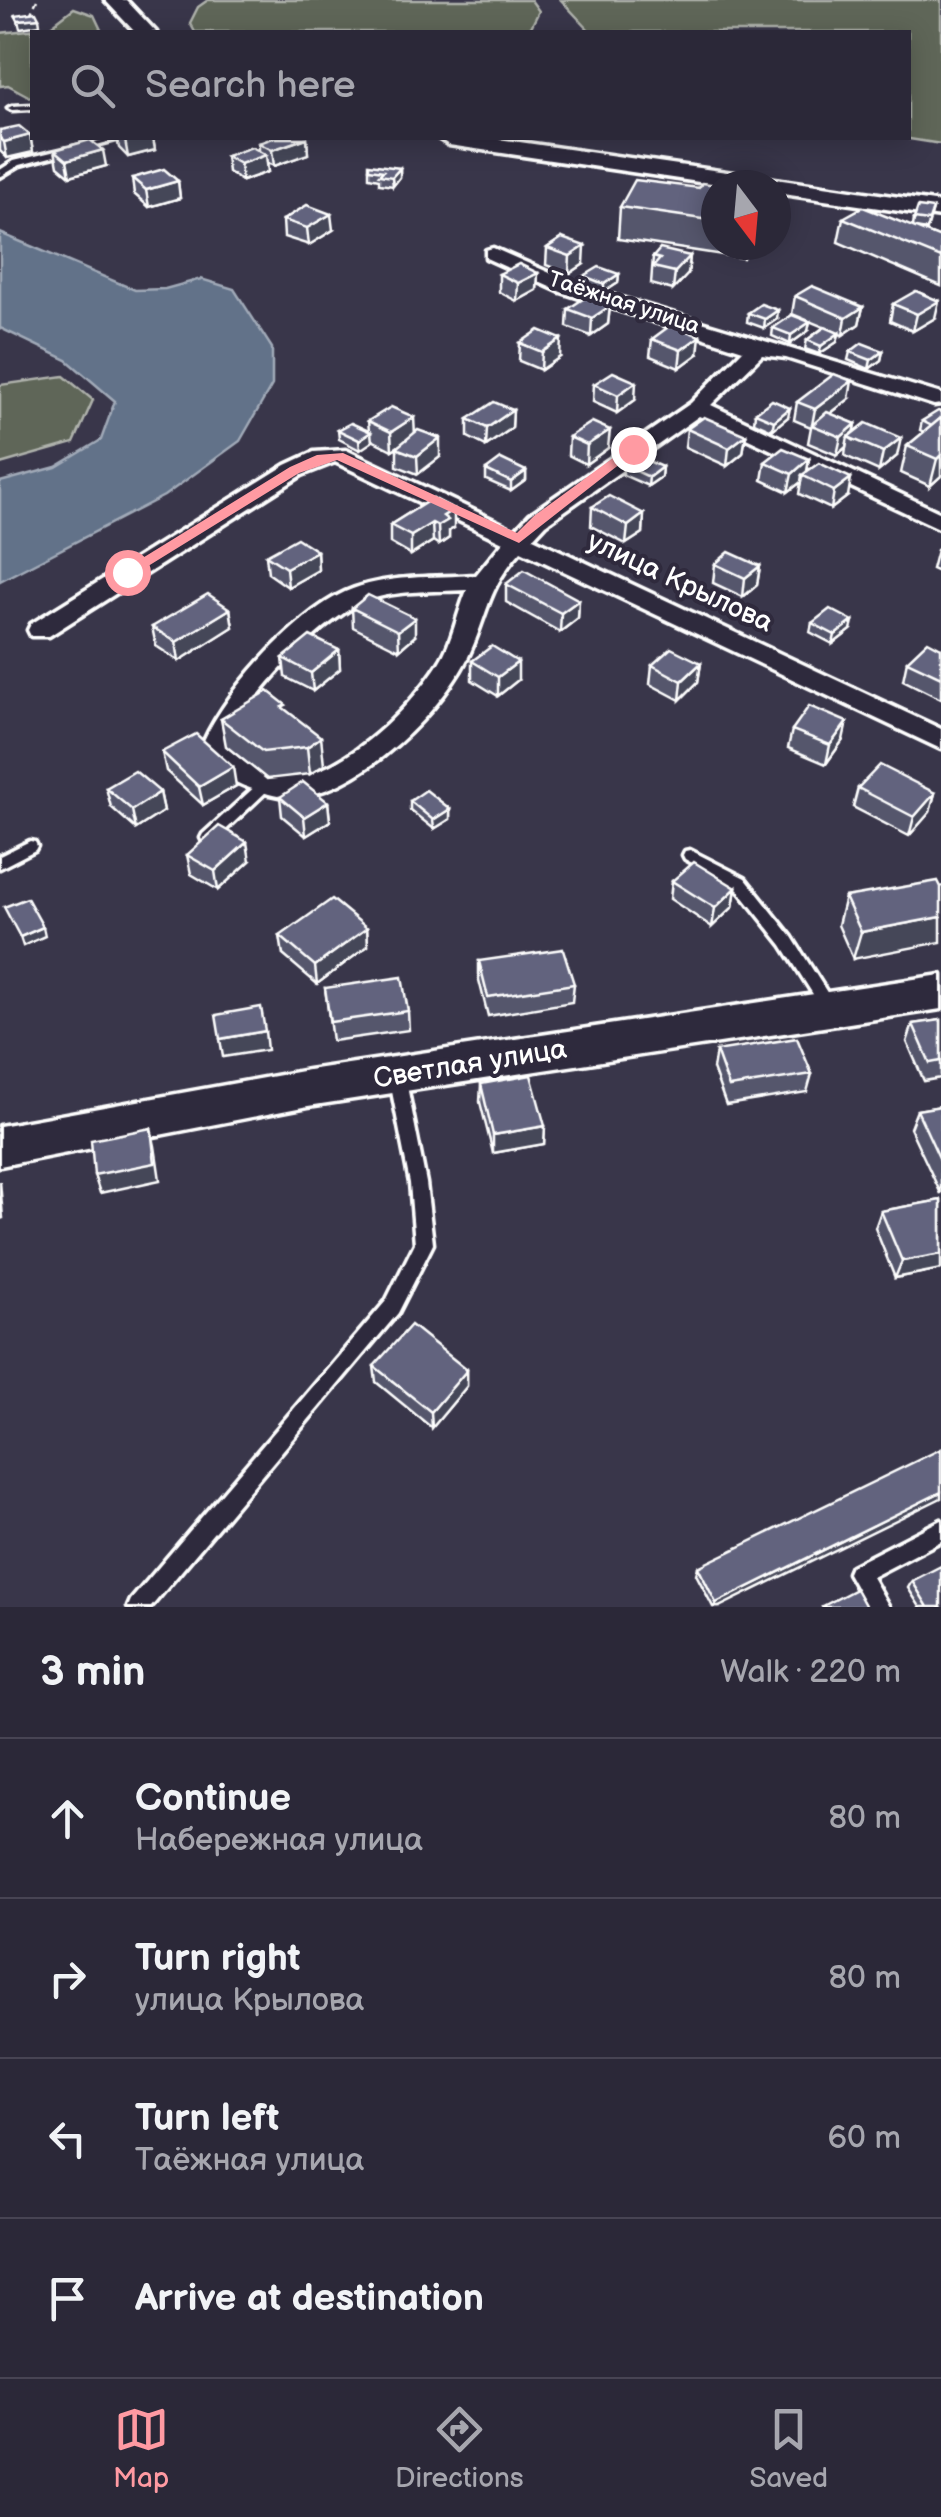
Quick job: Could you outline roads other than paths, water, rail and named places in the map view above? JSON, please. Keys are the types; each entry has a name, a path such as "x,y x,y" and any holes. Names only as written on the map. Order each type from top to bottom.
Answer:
{"street":[{"path":"115,0 144,30"},
{"path":"462,140 701,175"},
{"path":"791,188 941,210"},
{"name":"Таёжная улица","path":"493,254 568,288 934,399"},
{"path":"484,582 379,592 355,597 332,609 250,690 214,740 213,751 230,770 263,787 307,784 343,772 376,750 419,707 451,666 484,582 519,539 538,519 601,472 698,407 757,348"},
{"path":"698,407 941,522"},
{"name":"улица Крылова","path":"40,630 294,470 322,457 338,456 941,740"},
{"name":"Светлая улица","path":"0,1146 308,1088 941,992"}],"lane":[{"path":"12,108 30,106"},
{"path":"0,174 17,163 111,140"},
{"path":"197,848 263,787"},
{"path":"0,863 30,846"},
{"path":"690,855 740,882 787,941 829,1007"},
{"path":"138,1607 392,1307 424,1244 418,1183 397,1076"},
{"path":"879,1607 858,1573 941,1530"}],"water":[{"path":"0,233 135,290 165,289 201,279 234,289 272,348 272,385 240,441 164,496 0,581 0,482 56,467 101,440 115,401 67,360 0,328"}]}
